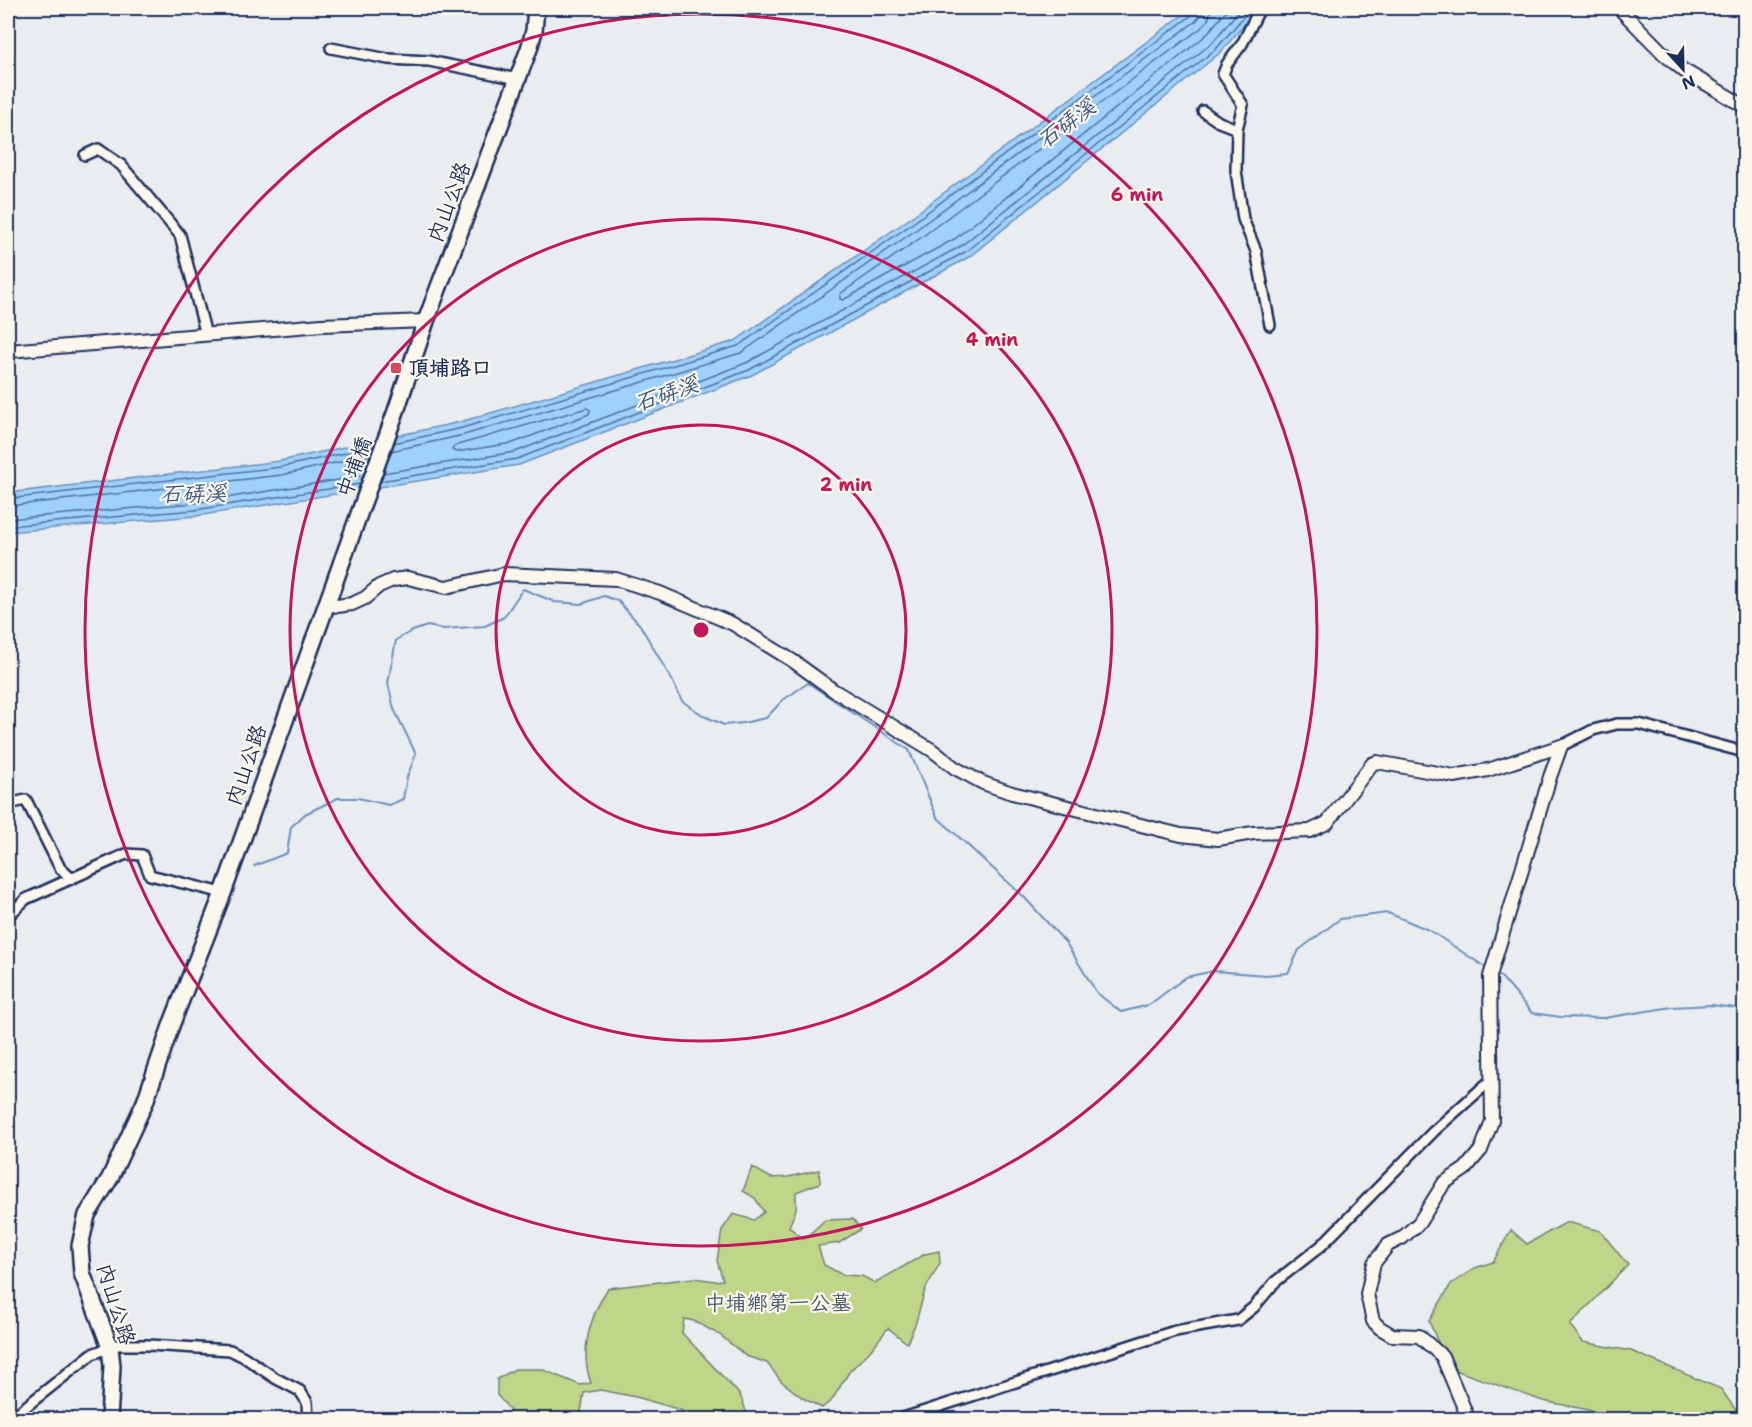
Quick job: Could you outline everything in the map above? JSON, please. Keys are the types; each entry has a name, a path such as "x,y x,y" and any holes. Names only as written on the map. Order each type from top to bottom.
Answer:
{"main road":[{"name":"內山公路","path":"396,411 426,321 532,40 536,8"},
{"name":"中埔橋","path":"350,537 396,411"},
{"name":"內山公路","path":"117,1419 121,1372 114,1346 82,1273 80,1246 87,1215 110,1178 145,1102 179,1006 224,893 350,537"},
{"name":"內山公路","path":"109,1419 114,1346"}],"street":[{"path":"1260,8 1242,44 1224,70 1224,74 1243,105 1237,129 1236,170 1243,219 1256,251 1270,325"},
{"path":"1619,8 1683,70 1744,106"},
{"path":"331,48 388,59 429,61 518,79"},
{"path":"1203,111 1219,122 1237,129"},
{"path":"85,155 98,149 121,165 180,235 206,335"},
{"path":"8,351 322,325 426,321"},
{"path":"326,603 337,606 352,604 365,598 379,586 393,580 408,578 446,587 504,574 616,579 733,624 793,661 833,690 923,743 955,768 982,783 1088,813 1181,835 1218,839 1253,833 1310,831 1327,823 1372,764 1377,762 1454,776 1488,770 1561,746 1593,730 1617,724 1639,724 1744,752"},
{"path":"1468,1419 1442,1356 1419,1336 1392,1335 1380,1328 1372,1321 1367,1294 1374,1263 1388,1245 1402,1238 1419,1223 1444,1184 1465,1169 1481,1150 1492,1121 1491,971 1561,746"},
{"path":"8,804 26,800 60,868 71,878"},
{"path":"8,916 26,899 126,854 142,855 150,875 224,893"},
{"path":"897,1419 1175,1331 1238,1320 1254,1307 1275,1282 1321,1246 1434,1131 1491,1080"},
{"path":"9,1419 92,1354 114,1346 171,1346 230,1350 300,1391 307,1402 308,1419"}],"green space":[{"name":"中埔鄉第一公墓","path":"752,1167 771,1178 788,1177 819,1170 820,1183 796,1192 796,1209 789,1227 804,1239 825,1220 853,1219 861,1229 839,1243 818,1246 824,1265 843,1275 862,1276 875,1283 925,1254 939,1251 940,1263 925,1290 907,1343 888,1328 849,1372 832,1400 822,1408 803,1398 781,1381 767,1363 746,1356 720,1335 694,1321 684,1319 682,1333 740,1395 749,1419 689,1419 681,1410 636,1397 600,1390 584,1393 580,1419 505,1419 510,1410 497,1395 497,1379 515,1369 541,1369 580,1385 591,1383 586,1358 588,1334 596,1310 608,1288 694,1278 723,1280 717,1261 722,1230 733,1214 754,1220 764,1212 755,1198 743,1191"},
{"path":"1567,1222 1600,1231 1628,1265 1570,1325 1583,1342 1631,1351 1721,1389 1742,1419 1611,1419 1594,1411 1543,1401 1449,1368 1429,1321 1451,1284 1475,1268 1493,1262 1511,1230 1527,1244"}],"water":[{"name":"石硦溪","path":"1192,8 1258,8 1221,52 969,257 752,375 519,465 196,516 8,532 8,493 280,461 460,422 735,341 906,221"}],"waterway":[{"path":"254,866 287,853 291,827 305,814 338,798 358,798 389,805 403,799 407,777 416,754 394,709 388,683 396,640 427,626 444,629 485,626 504,617 523,589 555,602 581,604 604,596 618,601 640,625 682,701 704,716 724,725 766,718 783,700 808,683 909,750 937,817 1024,897 1066,943 1097,993 1121,1012 1149,1005 1186,977 1214,971 1266,975 1288,973 1299,950 1340,919 1388,913 1429,930 1488,969"},
{"path":"1496,974 1532,1013 1561,1017 1604,1018 1672,1007 1711,1005 1744,1009"}],"place":[{"name":"頂埔路口","path":"396,368"}]}
